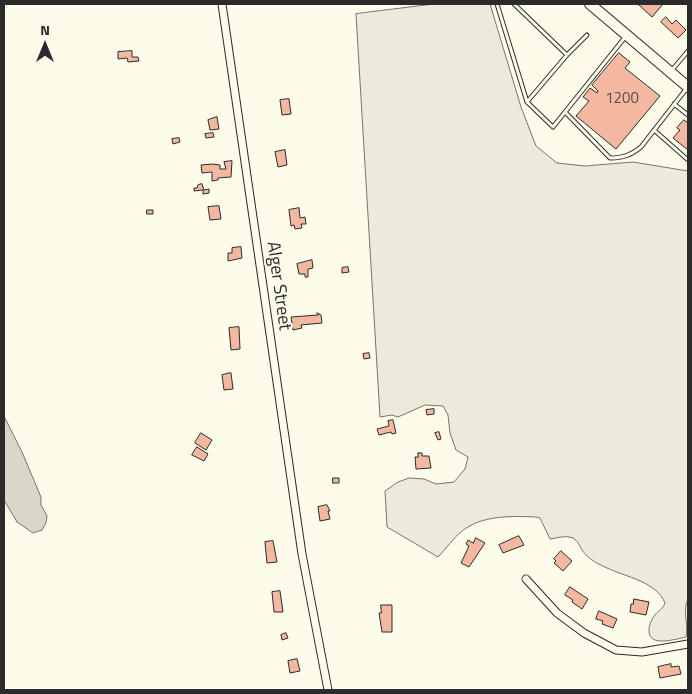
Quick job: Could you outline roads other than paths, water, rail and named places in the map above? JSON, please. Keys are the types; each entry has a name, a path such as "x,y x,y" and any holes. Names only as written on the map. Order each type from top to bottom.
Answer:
{"main road":[{"path":"590,4 688,87"}],"street":[{"name":"Alger Street","path":"222,4 305,573 328,690"},
{"path":"526,579 557,613 584,633 616,650 642,652 688,644"}],"lane":[{"path":"497,4 527,102 553,127 626,36"},
{"path":"514,4 567,55"},
{"path":"527,102 567,55 587,35"},
{"path":"670,72 688,51"},
{"path":"566,113 610,158 620,158 631,154 641,147 688,87"},
{"path":"674,104 688,115"},
{"path":"654,130 688,160"}]}
